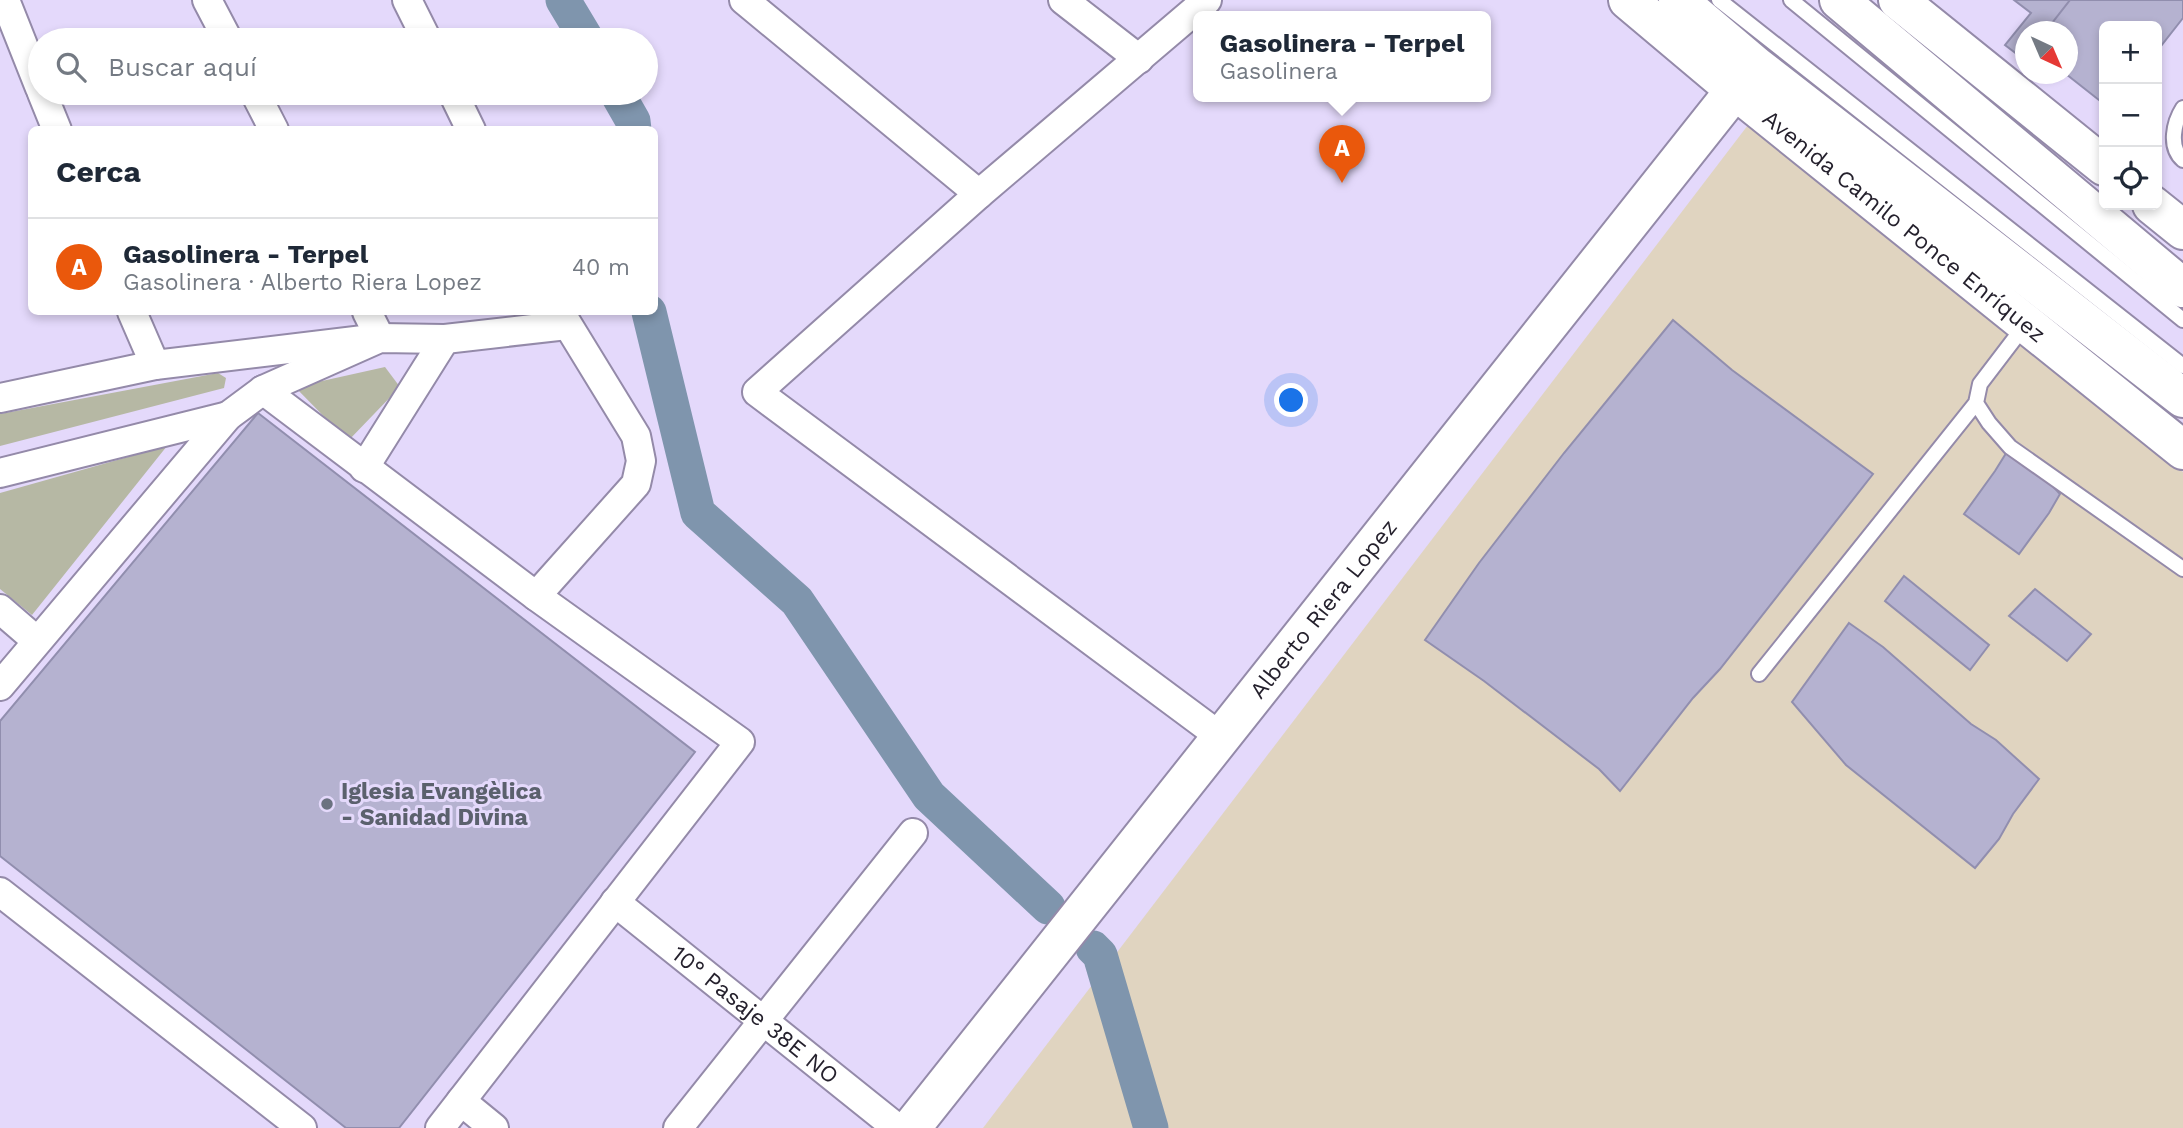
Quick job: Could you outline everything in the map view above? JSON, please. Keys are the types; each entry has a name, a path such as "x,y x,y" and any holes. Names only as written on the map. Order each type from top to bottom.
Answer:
{"main road":[{"name":"Avenida Camilo Ponce Enríquez","path":"1628,0 1755,67 2183,398"},
{"name":"Avenida Camilo Ponce Enríquez","path":"1678,0 1755,67 2026,324 2183,450"},
{"path":"1839,0 2183,288"},
{"path":"1898,0 2099,162"},
{"name":"Alberto Riera Lopez","path":"911,1128 1755,67"},
{"path":"2158,210 2183,230"}],"street":[{"path":"5,0 28,58"},
{"path":"208,0 222,28"},
{"path":"407,0 421,28"},
{"path":"744,0 979,194"},
{"path":"1063,0 1139,59"},
{"path":"1193,12 979,194 757,392 1221,737"},
{"path":"47,105 55,126"},
{"path":"261,105 272,126"},
{"path":"459,105 469,126"},
{"path":"133,315 155,365"},
{"path":"368,315 380,338"},
{"path":"0,398 155,365 380,338 446,339 564,318 636,436 641,461 636,484 536,596"},
{"path":"0,686 228,416 263,390 380,338"},
{"path":"364,468 446,339"},
{"path":"263,390 536,596 740,742 440,1128"},
{"path":"0,473 228,416"},
{"path":"0,609 37,641"},
{"path":"678,1128 913,833"},
{"path":"0,892 302,1128"},
{"name":"10° Pasaje 38E NO","path":"615,902 897,1128"},
{"path":"461,1101 494,1128"}],"lane":[{"name":"Avenida Camilo Ponce Enríquez","path":"1719,0 1755,67 2183,366"},
{"path":"1791,0 2183,320"},
{"path":"2183,108 2176,119 2173,135 2178,157 2183,160"},
{"path":"1759,674 1976,403 1980,384 2026,324"},
{"path":"1976,403 2010,447 2183,569"}],"shaded area":[{"path":"1748,125 2183,472 2183,1128 983,1128"}],"green space":[{"path":"385,367 400,387 348,441 295,387"},
{"path":"218,373 226,378 224,388 0,446 0,414"},
{"path":"167,446 32,615 0,589 0,493"}],"building":[{"path":"2014,0 2070,0 2054,21 2024,21 2031,13"},
{"path":"2070,0 2183,0 2183,18 2162,45 2162,21 2099,21 2099,100 2078,83 2078,21 2054,21"},
{"path":"2015,33 2015,53 2005,45"},
{"path":"1673,320 1732,370 1873,474 1620,791 1599,769 1484,681 1425,640 1479,563 1564,453"},
{"name":"Iglesia Evangèlica - Sanidad Divina","path":"258,413 695,752 399,1128 346,1128 0,856 0,721"},
{"path":"2010,447 2027,458 2060,494 2019,554 1964,514"},
{"path":"1904,576 1989,645 1970,670 1885,601"},
{"path":"2035,589 2091,634 2067,661 2009,616"},
{"path":"1849,623 1883,647 2039,779 2013,814 1999,839 1975,868 1846,765 1792,702"}],"waterway":[{"path":"563,0 580,28"},
{"path":"624,105 634,126"},
{"path":"650,315 698,513 797,601 929,796 1048,907"},
{"path":"1093,948 1100,955 1151,1128"}],"place":[{"name":"Gasolinera - Terpel","path":"1342,183"},
{"name":"Iglesia Evangèlica - Sanidad Divina","path":"327,804"}]}
